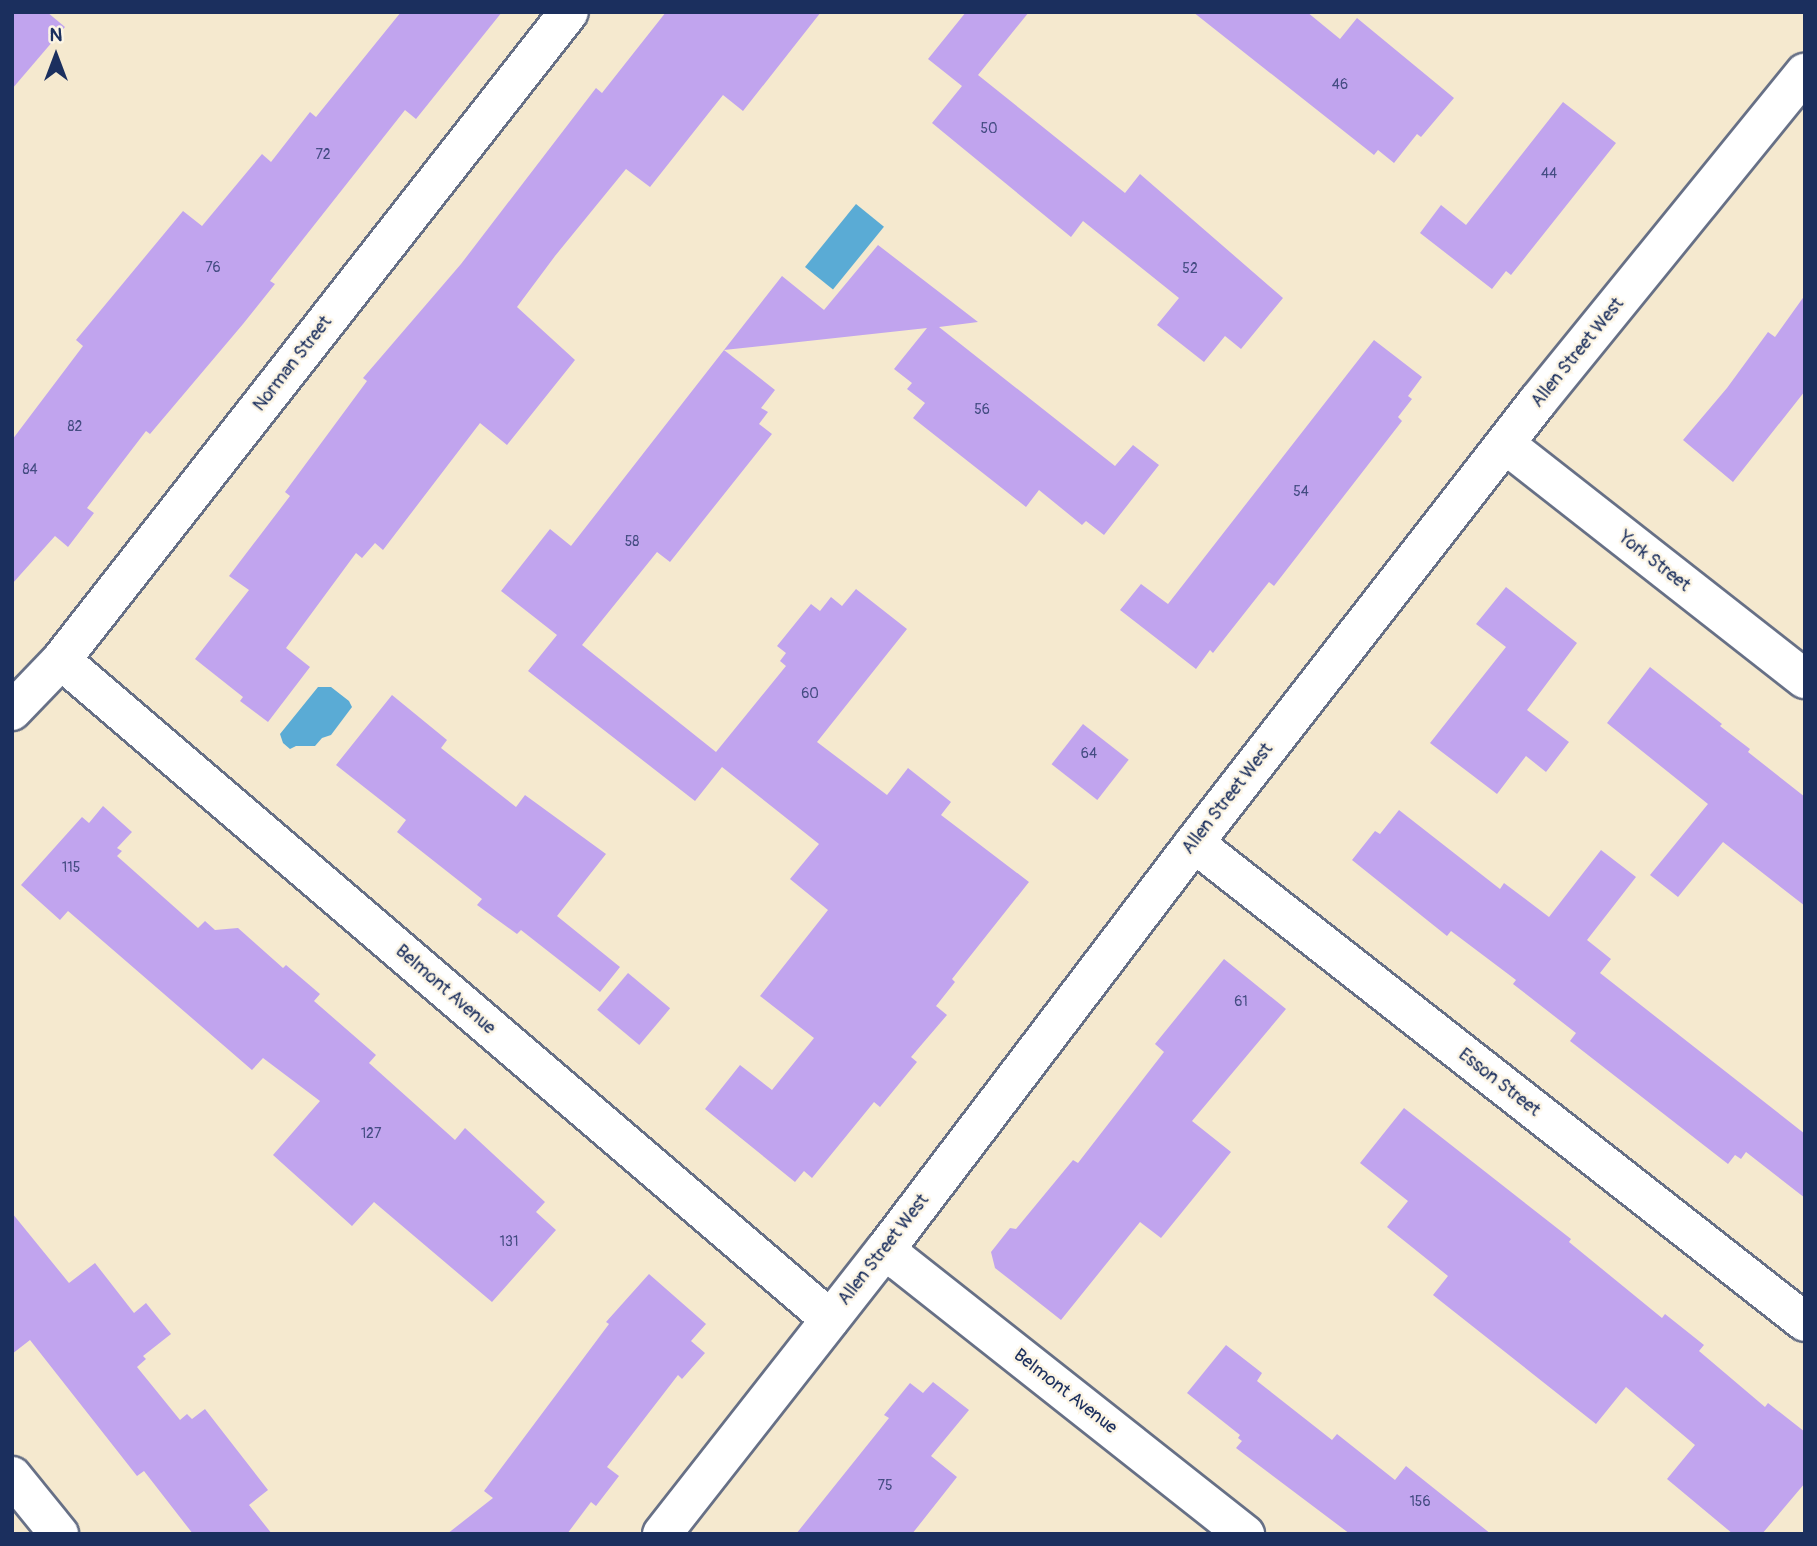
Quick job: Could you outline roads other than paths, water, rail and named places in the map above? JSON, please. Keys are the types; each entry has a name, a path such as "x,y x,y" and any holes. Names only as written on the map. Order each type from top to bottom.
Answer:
{"street":[{"name":"Norman Street","path":"12,711 61,660 569,12"},
{"name":"Allen Street West","path":"662,1534 885,1250 1194,843 1505,444 1805,73"},
{"name":"York Street","path":"1505,444 1805,680"},
{"name":"Belmont Avenue","path":"61,660 830,1320"},
{"name":"Esson Street","path":"1194,843 1805,1322"},
{"name":"Belmont Avenue","path":"885,1250 1245,1534"},
{"path":"12,1476 59,1534"}],"water":[{"path":"856,204 884,227 833,290 805,267"},
{"path":"318,687 331,687 349,701 352,707 331,735 322,738 315,746 296,746 290,749 283,743 280,734"}]}
